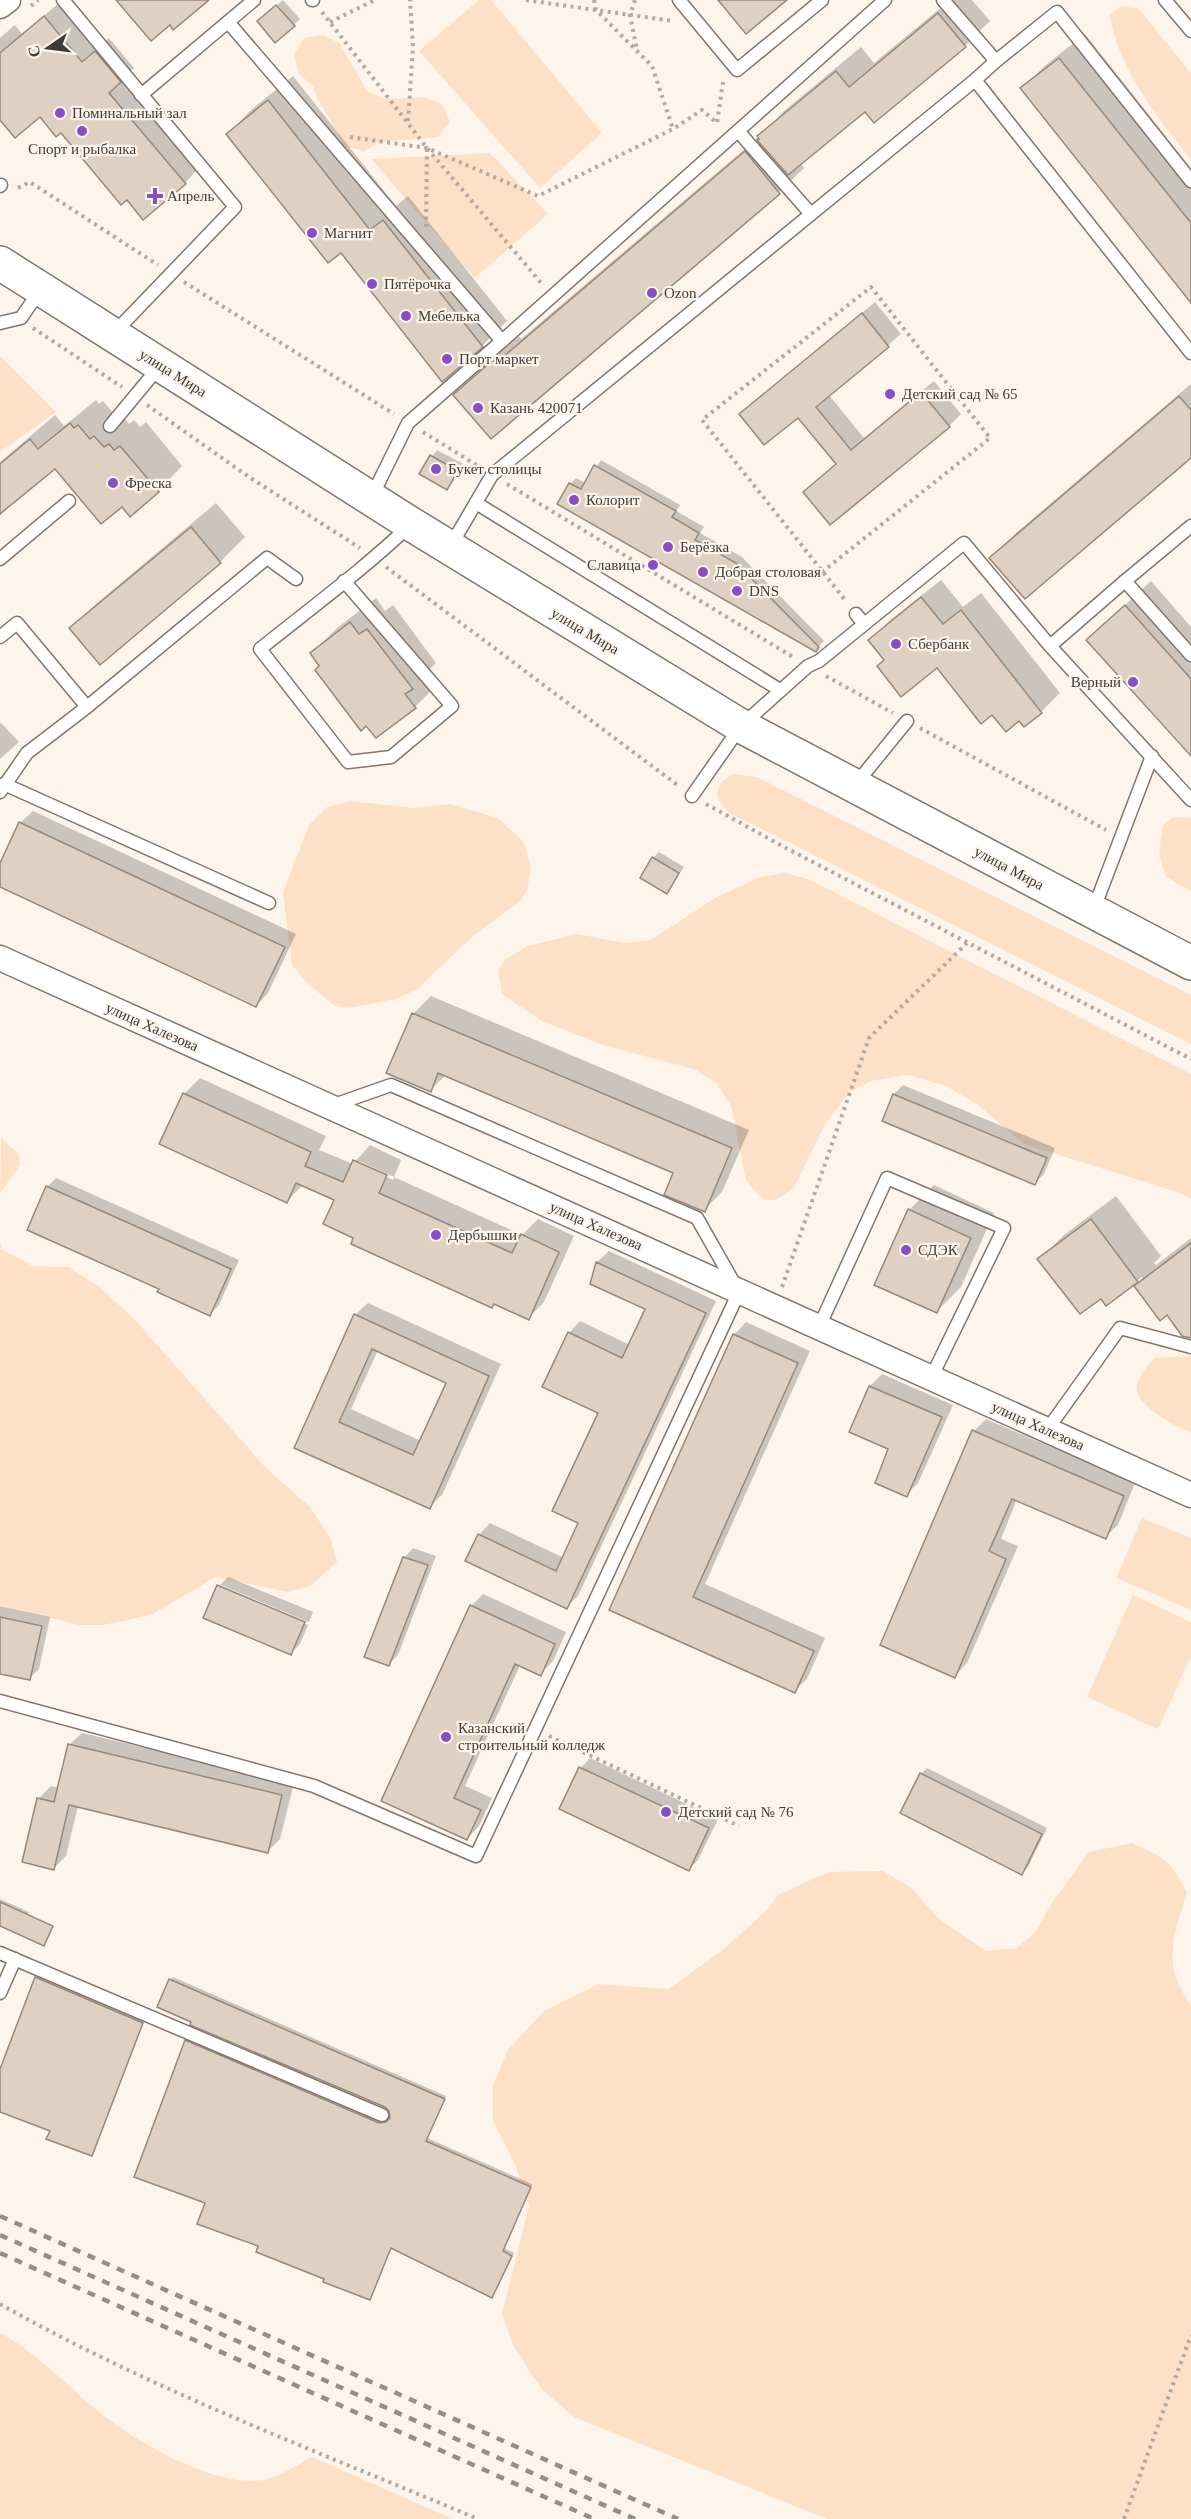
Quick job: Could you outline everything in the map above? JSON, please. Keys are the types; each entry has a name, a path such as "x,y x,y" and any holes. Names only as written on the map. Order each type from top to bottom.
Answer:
{"main road":[{"name":"улица Мира","path":"0,263 370,499 741,726 1191,963"}],"street":[{"path":"0,6 8,0"},
{"name":"улица Халезова","path":"0,958 1191,1495"}],"lane":[{"path":"63,0 235,207 112,335"},
{"path":"141,95 254,0"},
{"path":"679,0 737,70 822,0"},
{"path":"370,499 408,423 885,0"},
{"path":"943,0 996,61"},
{"path":"1165,0 1191,32"},
{"path":"450,548 492,475 1057,12 1191,181"},
{"path":"228,22 502,341"},
{"path":"975,80 1191,353"},
{"path":"738,130 811,214"},
{"path":"0,323 19,318 41,288"},
{"path":"110,426 160,365"},
{"path":"0,559 69,501"},
{"path":"476,503 780,690"},
{"path":"344,581 452,706 391,758 348,762 260,650 344,581 375,559 411,524"},
{"path":"1050,646 1191,526"},
{"path":"692,796 741,726 808,666 819,661 964,543 1050,646 1191,800"},
{"path":"269,903 2,788 27,753 87,707 267,558 297,579"},
{"path":"1125,581 1191,655"},
{"path":"856,614 864,624"},
{"path":"0,637 17,623 87,707"},
{"path":"854,786 907,721"},
{"path":"1092,912 1152,756"},
{"path":"0,1701 314,1786 476,1856 740,1292 697,1218 391,1085 330,1107"},
{"path":"819,1327 887,1178 1004,1228 931,1378"},
{"path":"1047,1431 1120,1328 1191,1347"},
{"path":"0,1953 382,2115"},
{"path":"0,1993 15,1959"}],"path":[{"path":"312,0 427,148 552,296"},
{"path":"330,22 375,0"},
{"path":"408,122 413,47 410,0"},
{"path":"526,0 700,25"},
{"path":"594,0 596,10 652,66 673,129"},
{"path":"635,0 630,15 637,51"},
{"path":"323,133 427,148 538,196 673,129 702,110 717,123 727,58"},
{"path":"425,252 427,148"},
{"path":"1,185 13,191 30,182 408,423 808,666 1122,839"},
{"path":"822,572 990,438 871,286 702,420 822,572 856,614"},
{"path":"19,318 249,477 375,559 692,796 786,848 1191,1059"},
{"path":"775,1308 869,1038 968,943"},
{"path":"536,1729 739,1826"},
{"path":"0,2304 64,2340 183,2394 478,2519"},
{"path":"1124,2519 1191,2335"}],"shaded area":[{"path":"479,0 491,0 602,133 540,188 419,51"},
{"path":"1121,6 1138,8 1191,73 1191,160 1141,92 1121,55 1110,15"},
{"path":"323,35 339,43 368,92 385,99 425,97 443,105 450,122 438,137 380,142 364,151 346,147 317,98 313,86 299,74 294,55 304,38"},
{"path":"490,153 548,214 475,278 371,159"},
{"path":"0,356 56,412 0,452"},
{"path":"733,774 757,777 1191,995 1191,1044 728,812 719,801 717,791 722,782"},
{"path":"351,801 412,808 450,804 498,818 524,843 531,867 527,891 520,901 472,937 417,989 397,999 349,1008 335,1006 307,983 292,965 283,892 309,825 327,807"},
{"path":"1173,817 1191,818 1191,891 1165,876 1159,852 1163,825"},
{"path":"785,873 808,879 1191,1074 1191,1199 1180,1193 1024,1144 977,1104 946,1086 908,1075 871,1081 850,1092 827,1121 794,1188 776,1200 764,1200 746,1181 731,1106 717,1084 696,1070 603,1045 542,1021 502,994 498,970 506,959 528,946 577,934 625,943 651,940 715,898 760,877"},
{"path":"1,1138 19,1154 20,1165 0,1193"},
{"path":"0,1243 2,1250 33,1266 69,1267 101,1288 137,1322 264,1466 310,1507 331,1539 337,1562 310,1586 287,1592 216,1577 151,1615 103,1625 79,1625 0,1605"},
{"path":"1191,1356 1191,1432 1176,1426 1151,1410 1140,1397 1137,1386 1142,1372 1154,1358"},
{"path":"1142,1518 1191,1538 1191,1610 1116,1578"},
{"path":"1133,1595 1191,1622 1191,1656 1158,1729 1087,1697"},
{"path":"1132,1843 1165,1861 1187,1893 1172,1950 1176,1976 1191,2005 1191,2519 827,2519 574,2417 544,2391 513,2345 502,2314 529,2206 515,2164 493,2121 493,2085 508,2050 544,2011 599,1984 669,1989 724,1949 768,1909 778,1895 828,1872 883,1871 911,1888 938,1918 986,1951 1017,1948 1036,1931 1051,1904 1089,1852"},
{"path":"0,2333 31,2353 115,2424 148,2445 190,2466 233,2479 253,2481 276,2476 312,2457 453,2519 0,2519"}],"building":[{"path":"116,0 209,0 173,30 170,25 151,41"},
{"path":"718,0 787,0 746,34"},
{"path":"276,5 295,26 275,43 257,21"},
{"path":"938,13 966,47 874,123 865,112 788,175 757,140 759,139 757,136 836,71 849,87"},
{"path":"44,16 82,62 95,51 121,82 109,93 186,184 143,220 127,200 121,205 61,133 56,137 40,117 15,138 0,120 0,53"},
{"path":"1059,58 1191,223 1191,303 1020,88"},
{"path":"268,100 370,230 383,220 483,347 442,382 341,253 328,263 226,134"},
{"path":"745,151 780,194 491,439 453,395 493,360 496,363"},
{"path":"862,313 889,347 816,407 851,450 921,392 950,427 830,525 803,492 836,464 798,418 764,445 739,414"},
{"path":"1179,396 1191,410 1191,458 1025,599 989,558"},
{"path":"70,423 74,428 78,425 90,439 94,436 104,447 109,444 114,450 120,446 159,492 130,517 122,507 101,524 55,469 0,514 0,464 30,439 38,449"},
{"path":"430,455 458,471 447,490 419,474"},
{"name":"Берёзка","path":"594,465 676,511 672,517 699,533 695,540 736,563 819,647 816,652 557,504 569,483 581,489"},
{"path":"191,527 221,563 100,665 69,628"},
{"path":"921,597 943,624 961,610 1042,713 1024,727 1019,721 1006,732 992,715 981,724 937,668 901,697 877,666 884,660 868,640"},
{"path":"1125,605 1191,679 1191,756 1086,640"},
{"path":"350,622 359,634 367,629 413,689 405,694 416,708 376,738 366,726 361,731 315,670 319,666 310,653"},
{"path":"19,822 285,947 256,1007 0,887 0,863"},
{"path":"652,857 679,873 667,894 640,878"},
{"path":"412,1013 732,1148 705,1212 664,1195 673,1173 438,1073 431,1092 386,1073"},
{"path":"183,1093 311,1152 305,1166 343,1182 353,1160 387,1175 379,1193 512,1253 521,1234 559,1252 529,1320 494,1304 492,1308 351,1244 353,1238 323,1224 334,1200 296,1183 287,1203 159,1144"},
{"path":"893,1094 1047,1158 1035,1185 882,1121"},
{"path":"46,1186 231,1269 210,1316 157,1292 159,1289 27,1230"},
{"path":"908,1209 971,1238 937,1313 874,1285"},
{"path":"1091,1219 1138,1282 1106,1306 1101,1299 1080,1314 1037,1259"},
{"path":"1191,1243 1191,1338 1182,1336 1167,1315 1160,1321 1134,1286"},
{"path":"596,1262 706,1313 567,1609 465,1561 478,1534 556,1571 578,1523 552,1511 598,1413 542,1387 568,1332 622,1358 645,1309 590,1284"},
{"path":"354,1314 489,1376 430,1509 294,1448","holes":["372,1349 446,1383 413,1455 339,1422"]},
{"path":"733,1334 798,1363 693,1597 814,1651 795,1693 609,1610"},
{"path":"869,1386 942,1417 907,1497 875,1483 888,1449 849,1432"},
{"path":"972,1430 1124,1496 1106,1539 1012,1499 989,1551 1006,1559 955,1678 880,1645"},
{"path":"403,1557 428,1565 389,1666 364,1657"},
{"path":"217,1585 305,1622 291,1655 203,1618"},
{"name":"Казанский строительный колледж","path":"470,1605 555,1644 541,1676 515,1664 454,1798 481,1810 467,1840 381,1801"},
{"path":"0,1617 42,1626 30,1680 0,1674"},
{"path":"68,1744 282,1795 268,1853 69,1805 54,1870 22,1862 37,1798 54,1802"},
{"path":"579,1767 709,1828 689,1871 559,1809"},
{"path":"920,1773 1042,1834 1022,1875 900,1813"},
{"path":"0,1902 53,1926 44,1946 0,1926"},
{"path":"35,1977 143,2023 92,2156 46,2139 50,2131 0,2112 0,2069"},
{"path":"169,1979 445,2099 426,2141 531,2187 503,2251 512,2256 492,2298 391,2248 370,2300 256,2252 258,2246 197,2224 205,2203 134,2177 185,2040 379,2123 386,2122 390,2118 389,2111 385,2107 190,2025 191,2022 157,2007"}],"railway":[{"path":"0,2216 678,2519"},
{"path":"0,2235 635,2519"},
{"path":"0,2253 594,2519"}],"place":[{"name":"Поминальный зал","path":"60,113"},
{"name":"Спорт и рыбалка","path":"82,131"},
{"name":"Апрель","path":"155,196"},
{"name":"Магнит","path":"312,233"},
{"name":"Пятёрочка","path":"372,284"},
{"name":"Ozon","path":"652,293"},
{"name":"Мебелька","path":"406,316"},
{"name":"Порт маркет","path":"447,359"},
{"name":"Детский сад № 65","path":"890,394"},
{"name":"Казань 420071","path":"478,408"},
{"name":"Букет столицы","path":"436,469"},
{"name":"Фреска","path":"113,483"},
{"name":"Колорит","path":"574,500"},
{"name":"Берёзка","path":"668,547"},
{"name":"Славица","path":"653,565"},
{"name":"Добрая столовая","path":"703,572"},
{"name":"DNS","path":"737,591"},
{"name":"Сбербанк","path":"896,644"},
{"name":"Верный","path":"1133,682"},
{"name":"Дербышки","path":"436,1235"},
{"name":"СДЭК","path":"906,1250"},
{"name":"Казанский строительный колледж","path":"446,1737"},
{"name":"Детский сад № 76","path":"666,1812"}]}
